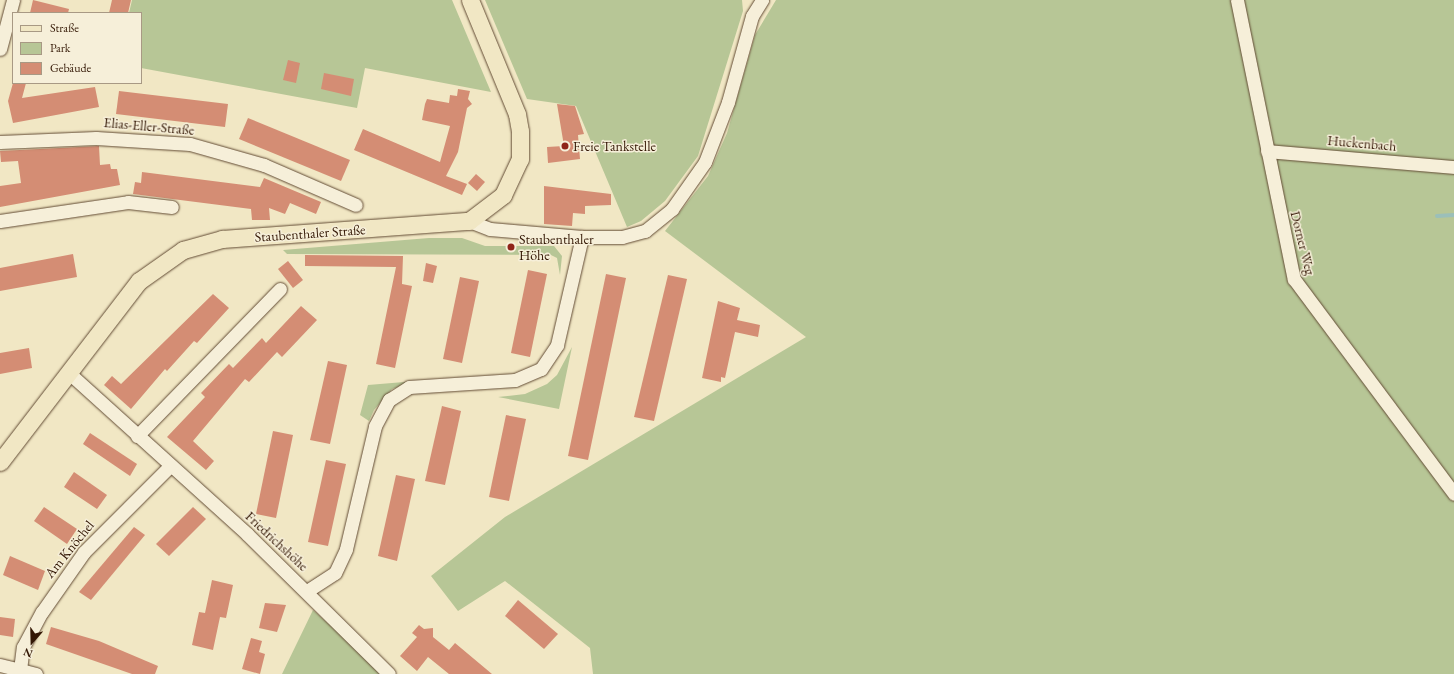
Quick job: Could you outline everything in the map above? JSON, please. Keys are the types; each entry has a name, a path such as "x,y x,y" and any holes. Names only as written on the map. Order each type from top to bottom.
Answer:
{"main road":[{"path":"469,221 503,195 513,178 521,142 517,114 470,0"},
{"name":"Staubenthaler Straße","path":"0,462 139,281 183,250 222,238 469,221"}],"street":[{"path":"0,49 13,0"},
{"path":"469,221 490,229 582,237 635,236 672,209 694,180 715,142 752,16 762,0"},
{"name":"Dorner Weg","path":"1237,0 1267,151 1297,286 1454,494"},
{"name":"Elias-Eller-Straße","path":"0,142 96,138 190,144 264,165 356,205"},
{"name":"Huckenbach","path":"1267,151 1454,167"},
{"path":"0,221 128,202 172,207"},
{"path":"307,591 335,573 346,548 375,426 389,400 410,387 515,380 541,369 557,345 582,237"},
{"path":"136,436 280,290"},
{"name":"Friedrichshöhe","path":"69,373 136,436 307,591 389,674"},
{"name":"Am Knöchel","path":"20,670 28,636 62,581 110,524 170,466"},
{"path":"0,665 36,674"}],"green space":[{"path":"132,0 452,0 491,92 365,68 357,108 142,68 142,12 129,12"},
{"path":"485,0 742,0 743,11 698,156 665,201 641,221 627,227 576,106 527,99"},
{"path":"776,0 1454,0 1454,674 593,674 590,648 505,581 458,611 431,576 505,517 806,337 665,231 708,176 727,133 755,35"},
{"path":"429,238 462,238 485,246 554,246 562,256 560,275 557,258 551,255 287,254 283,250"},
{"path":"572,347 559,409 498,397 525,394 547,384 557,375"},
{"path":"416,381 392,389 374,410 369,421 360,415 368,385"},
{"path":"313,610 348,641 386,674 282,674"}],"building":[{"path":"33,0 69,9 68,12 30,12"},
{"path":"112,0 131,0 128,12 109,12"},
{"path":"288,60 300,63 296,83 283,80"},
{"path":"324,73 354,79 351,96 321,89"},
{"path":"13,84 26,84 22,98 95,87 99,107 13,123 8,101"},
{"path":"458,89 470,91 468,99 472,104 467,108 458,152 446,176 467,184 462,195 354,150 363,129 440,162 450,126 422,120 425,104 427,99 449,103 450,95 457,96"},
{"path":"119,91 228,104 225,127 116,114"},
{"path":"557,104 575,106 584,134 578,135 580,159 548,163 547,147 564,146"},
{"path":"248,118 350,160 341,181 239,139"},
{"path":"99,146 100,165 110,164 111,169 117,169 120,185 0,207 0,186 21,183 18,161 1,162 0,151"},
{"path":"142,172 260,187 264,178 321,202 316,214 290,203 285,214 269,208 270,220 252,220 251,209 133,194 135,182 141,183"},
{"path":"476,174 485,182 477,191 468,183"},
{"path":"544,186 611,194 611,205 585,206 585,214 573,213 572,226 544,224"},
{"path":"73,254 77,277 0,291 0,268"},
{"path":"305,255 403,256 402,284 412,286 395,368 376,364 396,267 305,266"},
{"path":"288,261 303,280 293,288 278,269"},
{"path":"426,263 437,266 433,283 423,281"},
{"path":"528,270 547,274 530,357 511,353"},
{"path":"606,274 626,278 588,460 568,456"},
{"path":"668,275 687,279 654,421 634,417"},
{"path":"460,277 479,281 462,363 443,359"},
{"path":"213,294 229,308 197,343 194,341 167,371 165,369 131,409 104,385 112,376 121,384"},
{"path":"718,301 740,308 737,320 760,325 758,337 735,332 725,378 721,377 721,382 702,378"},
{"path":"301,306 317,320 282,357 277,352 249,382 245,379 193,441 214,461 206,470 167,437 205,397 201,393 229,364 233,368 262,338 266,343"},
{"path":"29,348 32,368 0,374 0,353"},
{"path":"328,361 347,365 330,444 310,440"},
{"path":"442,406 461,411 445,485 425,481"},
{"path":"506,415 526,419 509,501 489,497"},
{"path":"273,431 293,435 276,518 256,514"},
{"path":"90,433 137,464 130,476 83,444"},
{"path":"326,460 346,464 328,546 308,542"},
{"path":"74,472 107,495 97,509 64,487"},
{"path":"396,475 415,479 397,561 378,556"},
{"path":"44,507 77,529 67,544 34,521"},
{"path":"193,507 206,519 169,556 156,544"},
{"path":"134,527 145,535 91,600 79,592"},
{"path":"10,556 45,571 38,590 3,575"},
{"path":"212,580 233,585 226,618 220,617 213,650 192,645 199,612 205,613"},
{"path":"518,600 558,634 544,649 505,616"},
{"path":"265,603 286,605 277,632 259,628"},
{"path":"0,617 15,619 13,637 0,635"},
{"path":"419,625 424,629 433,628 433,637 449,650 455,643 492,674 449,674 428,657 417,671 400,656 417,637 412,633"},
{"path":"51,627 99,641 158,666 155,674 132,674 46,644"},
{"path":"251,638 262,641 259,652 265,654 260,674 242,669"}],"waterway":[{"path":"1437,216 1454,215"}],"place":[{"name":"Freie Tankstelle","path":"565,146"},
{"name":"Staubenthaler Höhe","path":"511,247"}]}
